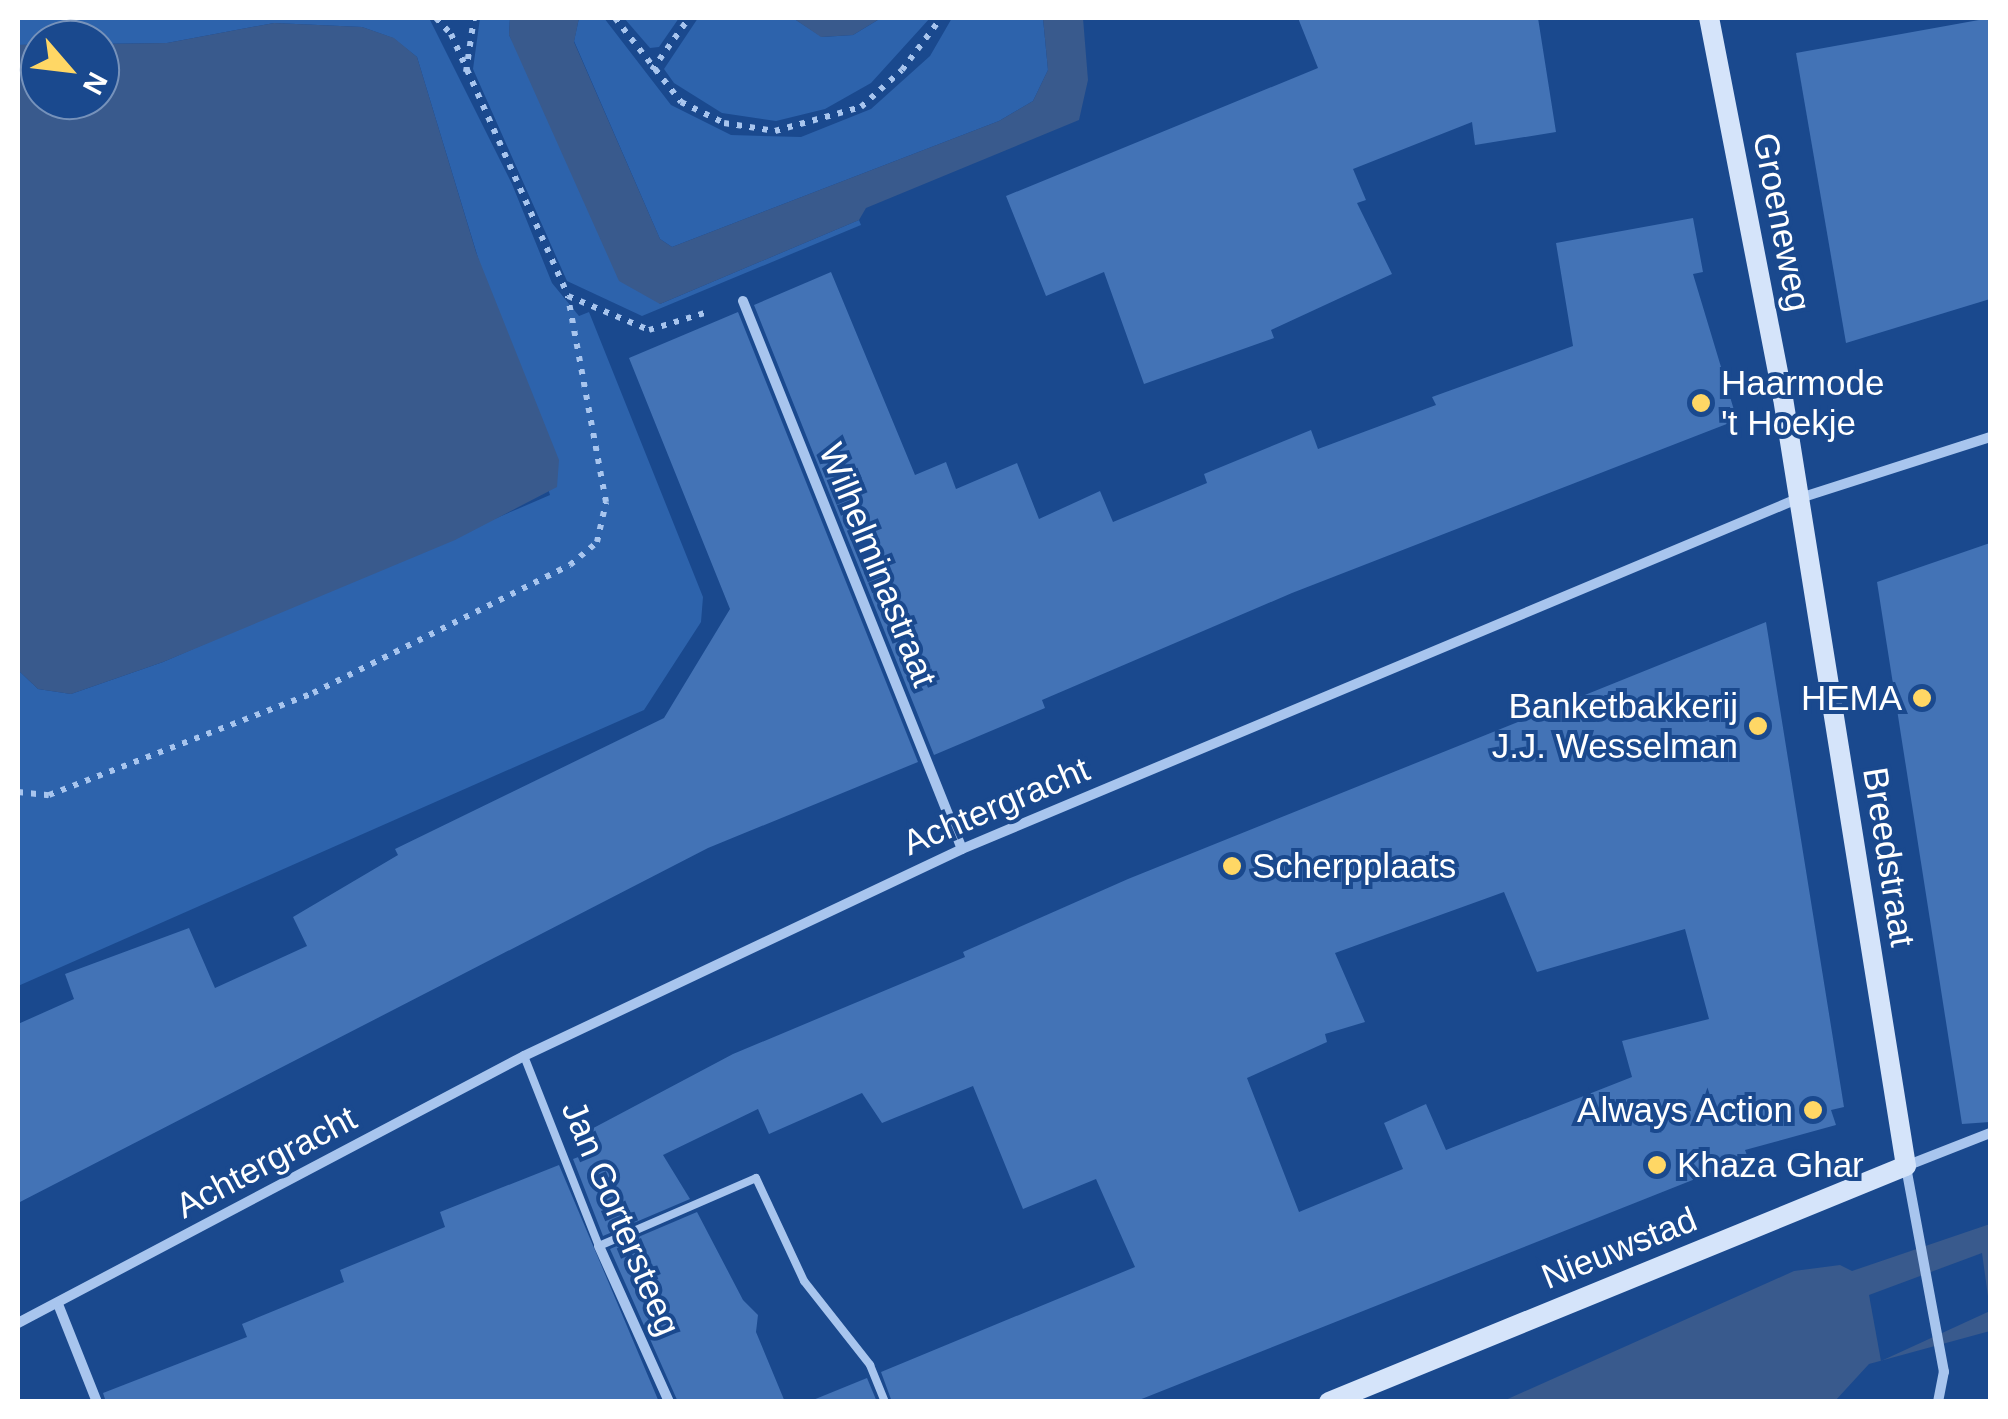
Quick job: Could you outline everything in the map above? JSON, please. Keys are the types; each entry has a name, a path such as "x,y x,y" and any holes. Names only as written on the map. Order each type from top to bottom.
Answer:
{"street":[{"name":"Groeneweg","path":"1709,18 1797,499"},
{"name":"Wilhelminastraat","path":"744,301 962,849"},
{"name":"Achtergracht","path":"18,1324 524,1056 962,849 1797,499 1990,437"},
{"name":"Breedstraat","path":"1797,499 1906,1166"},
{"name":"Nieuwstad","path":"1328,1402 1990,1133"},
{"path":"1906,1166 1944,1372 1938,1402"},
{"name":"Jan Gortersteeg","path":"600,1246 670,1402"},
{"path":"58,1304 97,1402"}],"lane":[{"name":"Jan Gortersteeg","path":"524,1056 600,1246"},
{"path":"600,1246 756,1178 804,1281 870,1364 885,1402"}],"path":[{"path":"18,792 49,795 313,693 570,565 597,542 606,502 568,296 466,73 436,18"},
{"path":"466,73 474,18"},
{"path":"615,18 652,70 681,102 724,123 775,131 862,107 902,70 940,18"},
{"path":"652,70 689,18"},
{"path":"568,296 649,330 744,301"}],"shaded area":[{"path":"18,18 429,18 512,184 552,283 579,316 589,312 703,597 701,622 644,710 18,986 18,670 38,689 71,694 163,662 550,495 417,57 393,38 362,27 274,23 167,43 120,44 120,20 20,20 18,45"},
{"path":"480,18 510,18 509,35 660,304 859,220 861,225 642,316 567,281 473,69"},
{"path":"510,18 579,18 574,42 660,239 672,247 999,121 1033,101 1048,70 1043,18 1083,18 1088,80 1079,120 866,208 859,220 660,304 619,281 509,35"},
{"path":"579,18 604,18 671,105 731,135 801,137 871,109 930,56 952,18 1043,18 1048,70 1033,101 999,121 672,247 660,239 574,41"},
{"path":"624,18 679,18 659,47 650,48"},
{"path":"698,18 793,18 822,37 853,35 881,18 930,18 871,83 825,109 776,121 722,113 674,83 664,69"},
{"path":"793,18 881,18 853,35 821,37"},
{"path":"274,23 362,27 394,38 417,57 476,252 559,460 557,487 455,540 163,662 71,694 38,689 18,670 18,45 20,120 120,120 120,44 167,43"},
{"path":"1990,1224 1990,1331 1869,1364 1835,1401 1501,1402 1794,1271 1840,1265 1852,1271"}],"pier":[{"path":"1982,1253 1990,1311 1881,1361 1869,1295"}],"building":[{"path":"1298,18 1538,18 1556,132 1475,145 1472,122 1353,169 1366,200 1357,203 1392,274 1271,330 1274,338 1144,384 1104,272 1046,296 1006,196 1318,68"},
{"path":"1990,18 1990,299 1846,343 1796,53"},
{"path":"1693,218 1703,272 1693,274 1737,420 1292,593 1042,700 1045,708 934,755 754,305 831,272 915,475 946,462 956,489 1017,463 1039,519 1100,491 1113,522 1207,483 1204,474 1311,430 1318,449 1436,405 1432,397 1573,346 1556,243"},
{"path":"738,312 918,762 708,848 18,1203 18,1024 74,999 65,974 189,928 215,988 307,946 293,917 398,855 395,849 664,718 730,609 629,358"},
{"path":"1990,543 1990,1122 1962,1124 1877,582"},
{"path":"1766,622 1844,1107 1831,1110 1836,1125 1745,1150 1748,1158 1134,1402 892,1402 881,1372 1135,1267 1096,1179 1023,1209 973,1086 882,1123 862,1093 769,1134 758,1109 663,1155 690,1199 603,1236 573,1159 592,1152 584,1133 733,1054 965,957 963,952 1128,879","holes":["1504,892 1537,972 1685,929 1709,1019 1622,1041 1632,1077 1446,1150 1426,1104 1384,1123 1403,1169 1299,1212 1247,1078 1327,1042 1325,1034 1365,1022 1335,953"]},
{"path":"559,1165 659,1402 106,1402 103,1393 247,1337 242,1324 344,1282 340,1270 445,1227 440,1212"},
{"path":"697,1212 743,1300 758,1315 756,1332 785,1402 678,1402 610,1249"},
{"path":"867,1378 877,1402 813,1402 813,1400"}],"place":[{"name":"Haarmode 't Hoekje","path":"1701,403"},
{"name":"HEMA","path":"1922,698"},
{"name":"Banketbakkerij J.J. Wesselman","path":"1758,726"},
{"name":"Scherpplaats","path":"1232,866"},
{"name":"Always Action","path":"1813,1110"},
{"name":"Khaza Ghar","path":"1657,1165"}]}
